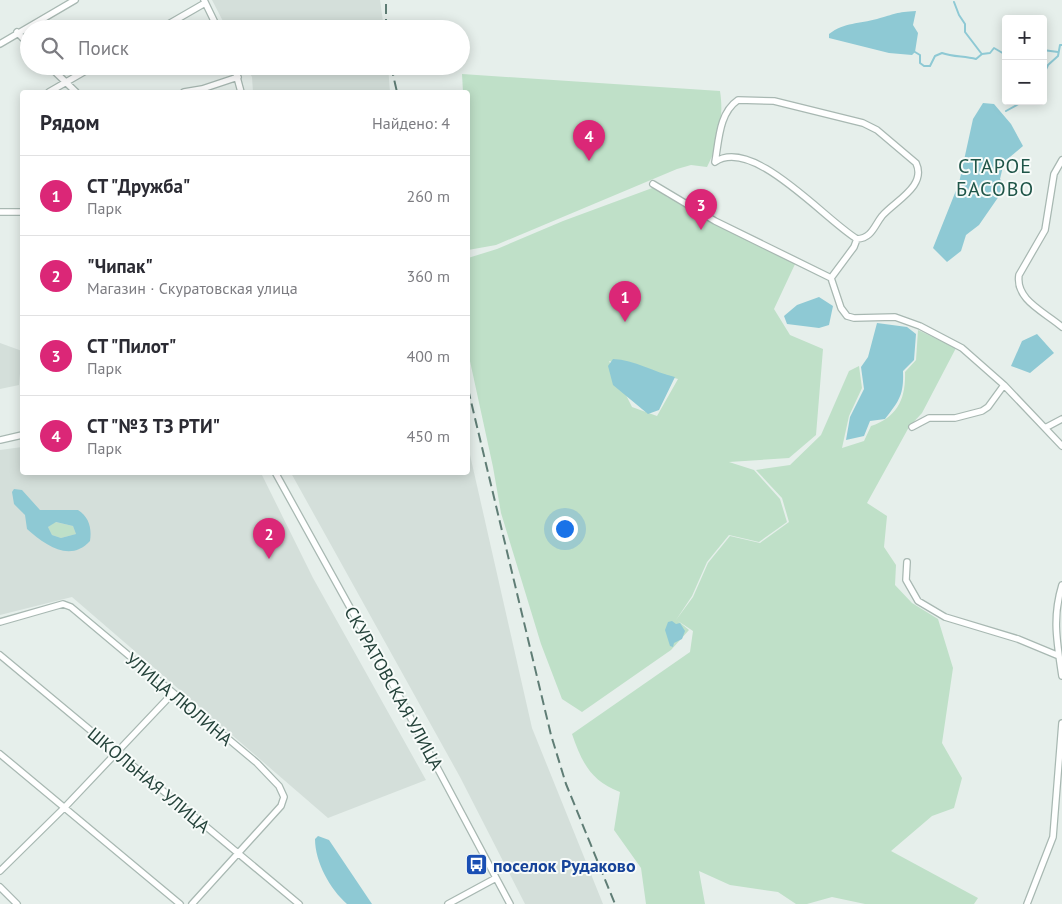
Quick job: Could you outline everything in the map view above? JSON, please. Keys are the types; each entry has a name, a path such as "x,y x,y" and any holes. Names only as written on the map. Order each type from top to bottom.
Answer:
{"street":[{"path":"39,20 75,0"},
{"path":"174,20 204,1 214,20"},
{"path":"0,44 20,30"},
{"path":"17,32 20,35"},
{"path":"57,75 74,90"},
{"path":"53,90 79,75"},
{"path":"196,90 238,77 241,90"},
{"path":"738,100 774,101 863,123 877,130 916,163 919,170 918,179 911,189 882,216 871,234 857,238 840,228 782,179 758,164 727,156 715,162 724,116 730,105 738,100"},
{"path":"1062,160 1054,174 1045,230 1019,275 1018,283 1021,294 1062,327"},
{"path":"653,184 715,220 831,278 841,308 850,318 888,316 920,326 962,348 1004,385 1062,446"},
{"path":"0,212 20,212"},
{"path":"831,278 854,247 857,238"},
{"path":"912,427 928,418 955,418 982,411 988,407 1004,385"},
{"path":"1045,428 1062,419"},
{"path":"0,440 20,436"},
{"name":"СКУРАТОВСКАЯ УЛИЦА","path":"278,475 510,904"},
{"path":"908,562 906,580 918,600 924,605 945,617 1018,639 1059,656"},
{"path":"1062,585 1056,604 1054,621 1062,676"},
{"name":"УЛИЦА ЛЮЛИНА","path":"0,622 63,604 71,607 256,763 283,793 281,806 237,853"},
{"name":"ШКОЛЬНАЯ УЛИЦА","path":"0,655 299,904"},
{"path":"0,871 65,807 172,694"},
{"path":"1028,904 1053,836 1062,723"},
{"path":"0,754 180,904"},
{"path":"192,904 237,853"},
{"path":"448,904 496,878"},
{"path":"1,889 17,904"}],"shaded area":[{"path":"212,0 380,0 383,20 222,20"},
{"path":"251,75 389,75 390,90 253,90"},
{"path":"0,343 20,350 20,374 19,385 0,389"},
{"path":"20,447 20,475 262,475 313,578 426,780 328,818 72,597 0,615 0,450"},
{"path":"470,455 532,728 603,904 525,904 460,777 292,475 470,475"}],"green space":[{"path":"462,75 470,75 720,91 720,130 715,149 707,167 691,165 677,169 496,245 470,250 470,90 463,90"},
{"path":"655,187 667,197 796,262 774,309 790,335 823,349 816,435 789,458 729,462 754,470 780,499 787,522 759,542 729,535 707,562 692,596 676,620 693,597 708,563 730,536 760,543 789,522 782,498 756,470 790,465 821,435 849,371 859,366 862,388 849,416 842,448 864,441 871,426 887,418 898,406 904,391 905,372 916,360 918,330 956,348 922,413 909,427 867,503 887,516 884,547 896,565 895,585 912,603 938,619 953,668 942,743 962,778 954,808 932,816 891,851 978,898 974,904 865,904 832,897 807,904 796,904 778,892 730,885 699,871 705,904 646,904 641,868 614,830 620,792 610,788 589,770 572,734 690,652 693,631 678,621 689,630 671,650 582,712 562,699 541,644 501,513 470,361 470,257 497,249 563,221","holes":["609,361 678,379 657,416 632,407"]},
{"path":"55,522 73,526 76,534 61,538 52,535 48,527"}],"water":[{"path":"916,11 913,25 918,33 915,52 912,55 889,53 829,38 829,34 846,25"},
{"path":"983,103 994,104 1011,124 1023,146 1004,162 1000,179 1006,186 979,225 966,235 961,251 947,262 933,248 959,183 973,119"},
{"path":"819,297 833,306 829,325 819,328 787,324 784,316 797,305"},
{"path":"877,323 907,327 916,334 914,360 903,371 903,386 900,397 885,419 870,421 864,436 846,440 850,417 864,389 861,367 868,357"},
{"path":"1037,334 1054,353 1030,373 1011,366 1022,341"},
{"path":"613,359 636,364 675,377 659,410 648,414 613,385 608,366"},
{"path":"14,489 22,490 40,510 78,510 89,523 90,541 74,551 66,551 50,546 42,541 27,529 25,515 14,504 12,492","holes":["56,522 73,526 76,534 61,538 52,535 48,527"]},
{"path":"672,621 676,624 680,623 685,631 682,639 674,643 673,647 670,646 665,630 668,622"},
{"path":"318,836 329,840 372,904 347,904 335,891 329,883 318,857 315,839"}],"waterway":[{"path":"954,2 965,24 965,32 981,53"},
{"path":"1047,67 1058,56 1060,45 1062,45"},
{"path":"915,52 920,55 920,63 924,66 930,66 935,56 942,53 976,59 982,54 990,53 994,48 1002,53"},
{"path":"1047,51 1058,52"},
{"path":"1006,111 1017,105"}],"railway":[{"path":"386,0 386,20"},
{"path":"393,75 397,90"},
{"path":"470,397 551,735 566,784 615,904"}],"place":[{"name":"СТ \"№3 ТЗ РТИ\"","path":"589,161"},
{"name":"СТ \"Пилот\"","path":"701,230"},
{"name":"СТ \"Дружба\"","path":"625,322"},
{"name":"\"Чипак\"","path":"269,559"},
{"name":"поселок Рудаково","path":"477,865"}],"district":[{"name":"СТАРОЕ БАСОВО","path":"995,178"}]}
